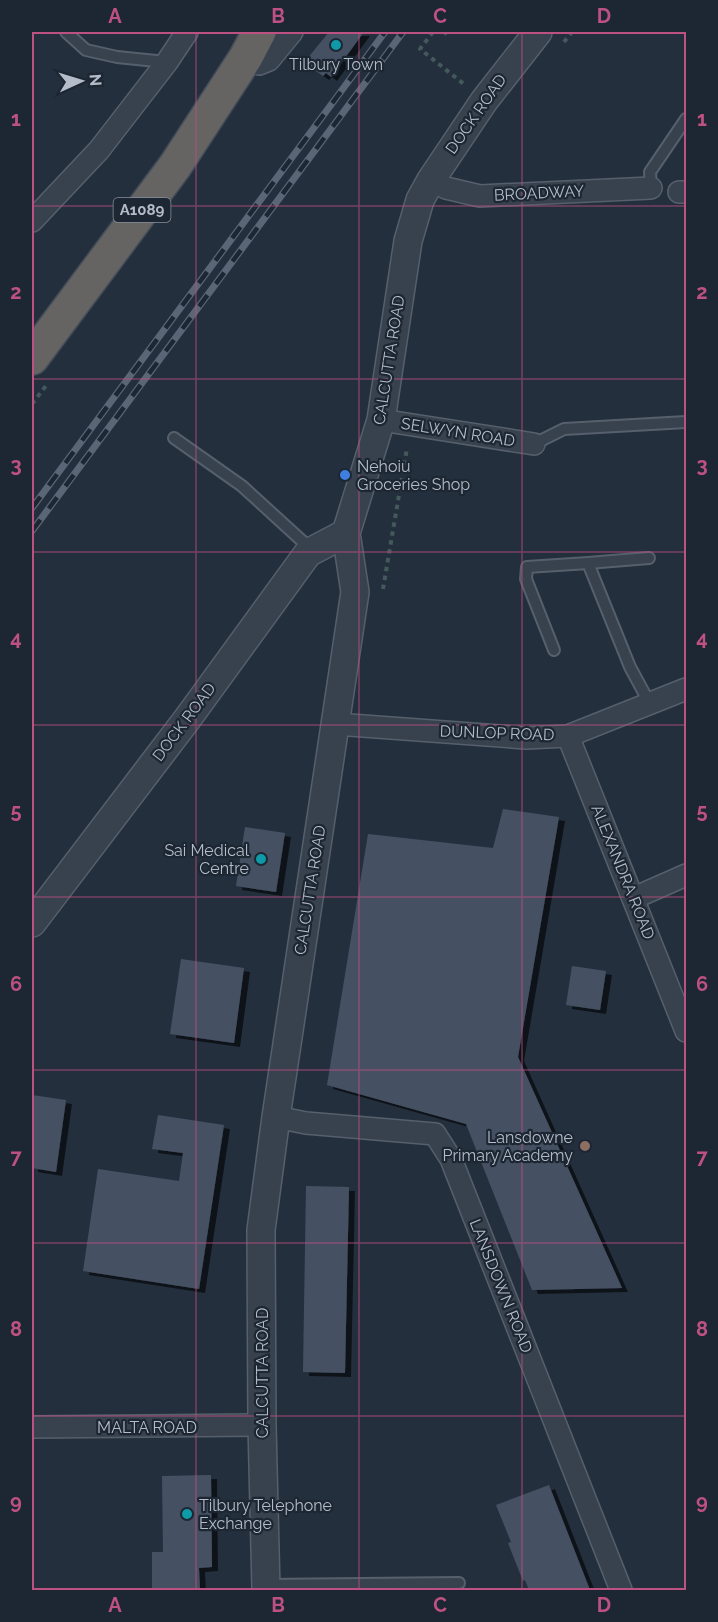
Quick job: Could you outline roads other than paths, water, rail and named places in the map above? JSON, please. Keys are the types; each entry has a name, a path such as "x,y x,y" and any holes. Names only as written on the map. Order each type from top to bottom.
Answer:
{"highway":[{"name":"A1089","path":"32,358 175,166 252,44"}],"street":[{"path":"32,221 99,150 188,32"},
{"path":"252,44 259,64 269,60 292,32"},
{"name":"DOCK ROAD","path":"426,190 484,101 538,32"},
{"name":"BROADWAY","path":"426,190 446,188 480,196 651,188"},
{"name":"CALCUTTA ROAD","path":"266,1588 261,1230 355,592 346,533 381,420 408,241 426,190"},
{"name":"SELWYN ROAD","path":"381,420 534,444"},
{"name":"DOCK ROAD","path":"32,923 312,550 346,533"},
{"name":"DUNLOP ROAD","path":"336,724 526,738 568,736 687,689"},
{"name":"ALEXANDRA ROAD","path":"568,736 634,898 682,1007 687,1031"},
{"path":"634,898 687,876"},
{"name":"LANSDOWN ROAD","path":"276,1117 306,1123 435,1134 451,1159 621,1590"},
{"name":"MALTA ROAD","path":"32,1427 262,1425"}],"lane":[{"path":"66,32 86,51 167,62"},
{"path":"651,188 650,172 687,119"},
{"path":"534,444 564,429 687,422"},
{"path":"174,438 242,486 312,550"},
{"path":"554,650 526,579 527,567 649,558"},
{"path":"588,563 630,668 650,704"},
{"path":"266,1588 459,1583"}],"railway":[{"path":"32,508 385,32"},
{"path":"32,531 403,32"}],"place":[{"name":"Tilbury Town","path":"336,45"},
{"name":"Nehoiu Groceries Shop","path":"345,475"},
{"name":"Sai Medical Centre","path":"261,859"},
{"name":"Lansdowne Primary Academy","path":"585,1146"},
{"name":"Tilbury Telephone Exchange","path":"187,1514"}]}
